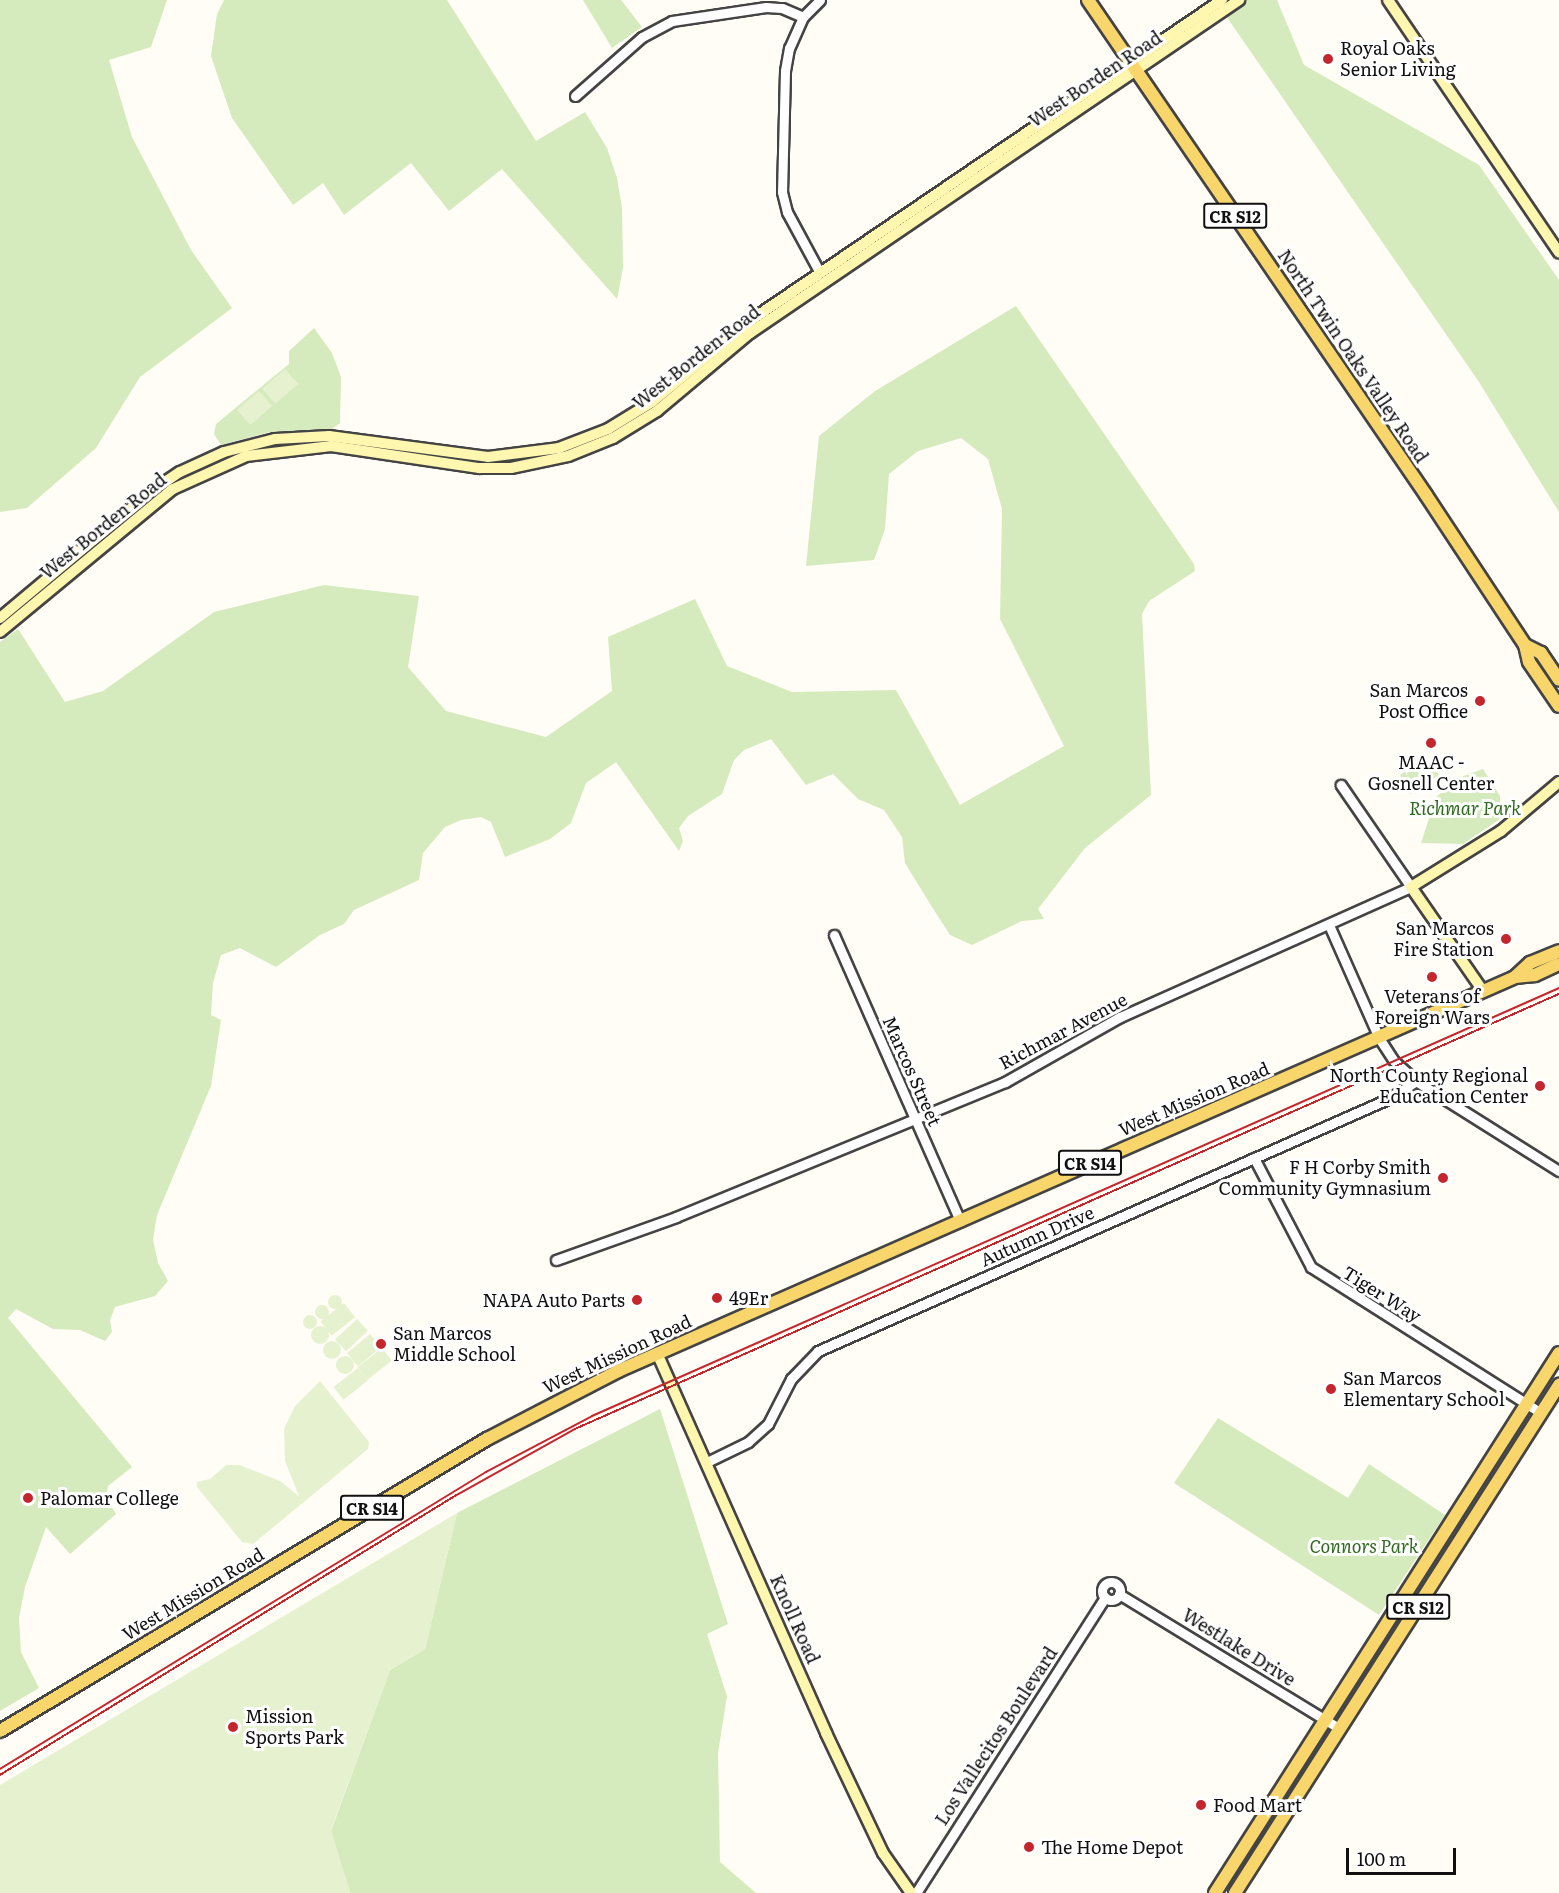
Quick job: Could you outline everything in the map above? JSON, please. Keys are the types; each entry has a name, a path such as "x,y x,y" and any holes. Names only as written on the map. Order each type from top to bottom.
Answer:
{"main road":[{"name":"North Twin Oaks Valley Road","path":"1088,0 1525,645 1529,662 1559,706"},
{"path":"1210,15 1222,0"},
{"path":"1134,67 1210,15 1239,0"},
{"path":"1388,0 1559,253"},
{"name":"West Borden Road","path":"0,618 153,490 200,462 246,445 313,436 471,456 559,448 608,429 652,402 739,329 820,273 1134,67"},
{"name":"West Borden Road","path":"0,632 173,489 219,465 246,456 331,446 479,468 511,468 568,456 613,438 657,411 750,333 1134,67"},
{"name":"North Twin Oaks Valley Road","path":"1525,645 1541,653 1559,681"},
{"name":"Richmar Avenue","path":"1411,887 1501,831 1559,782"},
{"path":"1411,887 1483,991"},
{"name":"West Mission Road","path":"1515,977 1530,963 1559,951"},
{"name":"West Mission Road","path":"0,1731 496,1433 657,1353 1515,977 1536,975 1559,964"},
{"name":"Knoll Road","path":"657,1353 826,1733 883,1853 913,1893"},
{"name":"CR S12","path":"1215,1893 1559,1353"},
{"name":"CR S12","path":"1235,1893 1559,1385"}],"street":[{"path":"820,0 803,17 786,61 782,192 787,212 820,273"},
{"path":"575,96 642,37 672,21 766,7 782,8 803,17"},
{"path":"1341,785 1411,887"},
{"name":"Richmar Avenue","path":"556,1260 676,1217 1005,1082 1120,1017 1411,887"},
{"path":"1329,925 1379,1038 1394,1061 1416,1081 1559,1171"},
{"name":"Marcos Street","path":"834,935 960,1221"},
{"name":"Autumn Drive","path":"707,1462 748,1442 768,1424 791,1379 818,1351 1390,1098 1416,1081"},
{"name":"Tiger Way","path":"1254,1158 1311,1267 1541,1413"},
{"path":"1108,1582 1117,1584 1119,1594 1113,1599 1105,1597 1102,1590 1108,1582"},
{"name":"Westlake Drive","path":"1119,1594 1340,1729"},
{"name":"Los Vallecitos Boulevard","path":"913,1893 1105,1597"}],"green space":[{"path":"0,0 167,0 151,47 109,60 132,137 191,250 232,308 140,377 96,448 27,508 0,512"},
{"path":"224,0 447,0 536,141 585,112 607,148 617,178 622,208 623,268 617,299 502,169 449,211 411,163 344,215 323,183 293,205 232,118 211,56 217,14"},
{"path":"583,0 621,0 642,27 612,48"},
{"path":"1215,0 1277,0 1304,65 1479,165 1559,280 1559,512 1479,382"},
{"path":"1016,306 1194,564 1195,571 1149,601 1142,614 1151,795 1085,848 1038,909 1044,919 1022,921 972,945 950,935 905,863 902,837 884,810 858,799 833,774 806,785 771,739 744,750 734,760 722,794 688,816 679,828 683,841 679,851 616,762 586,783 571,823 550,839 505,857 491,822 481,817 461,820 445,827 423,853 419,880 354,910 344,924 320,935 276,967 240,948 221,955 213,983 211,1015 221,1020 211,1086 157,1215 153,1239 158,1263 168,1281 155,1296 115,1307 110,1320 112,1332 105,1341 80,1330 53,1329 16,1309 8,1318 132,1467 108,1486 106,1497 116,1514 70,1554 46,1527 25,1587 19,1618 21,1652 39,1688 0,1711 0,642 18,629 65,702 103,691 214,612 324,585 419,596 408,667 446,711 546,737 612,691 608,637 695,599 727,666 792,692 896,690 960,805 1064,746 1000,619 1002,509 988,459 961,438 918,451 889,474 885,529 874,560 806,566 819,436 875,391"},
{"path":"314,328 332,353 341,377 340,423 332,429 269,432 221,445 214,434 216,424 289,364 289,351"},
{"path":"285,369 298,384 275,404 262,389"},
{"path":"259,391 272,406 250,425 237,410"},
{"path":"1412,755 1421,769 1431,763 1439,775 1410,794 1400,775 1406,771"},
{"name":"Richmar Park","path":"1483,769 1500,796 1500,819 1463,844 1421,843 1436,797 1461,777"},
{"path":"332,1295 338,1295 342,1302 338,1309 332,1309 328,1305 328,1299"},
{"path":"344,1303 355,1317 331,1336 320,1321"},
{"path":"319,1305 325,1305 329,1312 325,1319 319,1319 315,1315 315,1309"},
{"path":"307,1315 313,1315 317,1322 313,1329 307,1329 303,1325 303,1319"},
{"path":"357,1319 368,1331 346,1351 335,1339"},
{"path":"320,1326 326,1329 329,1335 326,1341 320,1344 314,1341 311,1335 314,1329"},
{"path":"370,1334 381,1347 358,1366 347,1353"},
{"path":"332,1341 338,1344 341,1350 338,1356 332,1359 326,1356 323,1350 326,1344"},
{"path":"382,1348 392,1361 367,1380 358,1367"},
{"path":"345,1356 351,1359 354,1365 351,1371 345,1374 339,1371 336,1365 339,1359"},
{"path":"358,1368 368,1381 343,1400 334,1387"},
{"path":"320,1381 369,1442 368,1449 253,1544 242,1542 197,1487 197,1482 210,1479 226,1465 240,1465 280,1481 299,1496 285,1461 284,1429 295,1406"},
{"path":"660,1409 728,1624 707,1634 727,1696 718,1753 720,1862 756,1893 350,1893 331,1831 390,1670 425,1649 457,1513"},
{"name":"Connors Park","path":"1218,1418 1348,1498 1369,1464 1445,1515 1379,1615 1174,1483"},
{"name":"Mission Sports Park","path":"457,1513 425,1649 390,1670 331,1830 350,1893 0,1893 0,1785"}],"tram line":[{"path":"0,1775 455,1496 575,1429 1559,994"}],"railway":[{"path":"0,1769 486,1472 592,1416 1559,988"}],"place":[{"name":"Royal Oaks Senior Living","path":"1328,59"},
{"name":"San Marcos Post Office","path":"1480,701"},
{"name":"MAAC - Gosnell Center","path":"1431,743"},
{"name":"San Marcos Fire Station","path":"1506,939"},
{"name":"Veterans of Foreign Wars","path":"1432,977"},
{"name":"North County Regional Education Center","path":"1540,1086"},
{"name":"F H Corby Smith Community Gymnasium","path":"1443,1178"},
{"name":"49Er","path":"717,1298"},
{"name":"NAPA Auto Parts","path":"637,1300"},
{"name":"San Marcos Middle School","path":"381,1344"},
{"name":"San Marcos Elementary School","path":"1331,1389"},
{"name":"Palomar College","path":"28,1498"},
{"name":"Mission Sports Park","path":"233,1727"},
{"name":"Food Mart","path":"1201,1805"},
{"name":"The Home Depot","path":"1029,1847"}]}
